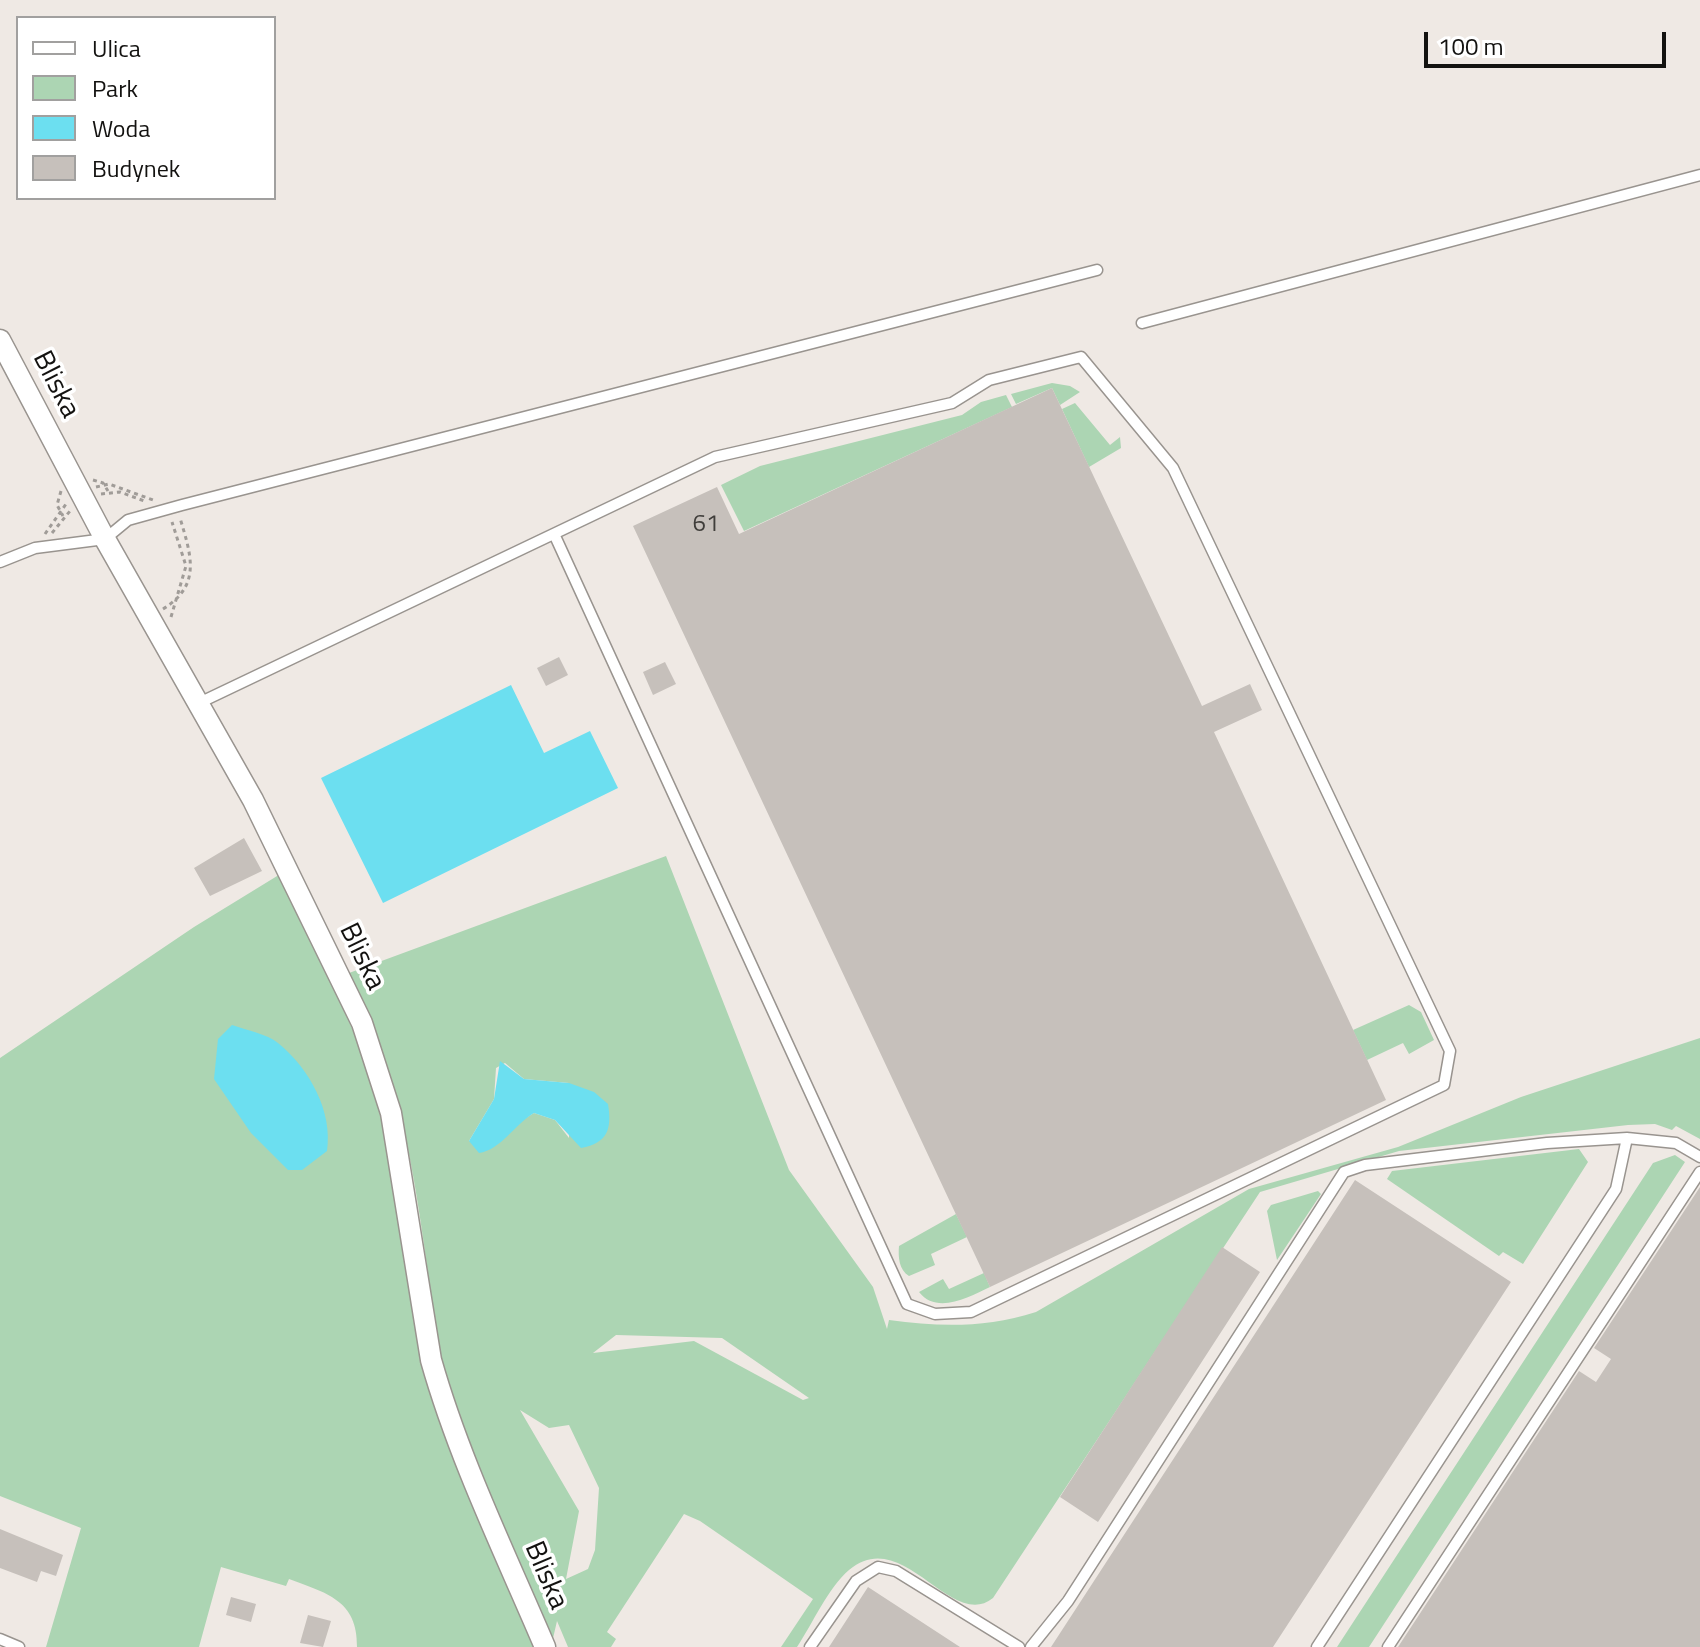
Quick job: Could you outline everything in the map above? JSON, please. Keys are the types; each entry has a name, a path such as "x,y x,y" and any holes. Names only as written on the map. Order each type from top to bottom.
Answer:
{"street":[{"name":"Bliska","path":"0,340 105,539 253,800 362,1023 379,1067 404,1173 435,1374 471,1474 545,1647"}],"lane":[{"path":"1142,323 1700,175"},
{"path":"0,562 35,548 105,539 128,520 176,506 1097,270"},
{"path":"199,703 555,536 715,457 952,403 989,380 1081,357 1173,468 1351,837 1450,1051 1444,1085 971,1312 935,1314 907,1304 555,536"},
{"path":"1031,1647 1068,1601 1344,1172 1365,1165 1547,1143 1627,1138 1676,1143 1700,1157"},
{"path":"1317,1647 1616,1189 1627,1138"},
{"path":"1388,1647 1700,1172"},
{"path":"810,1647 856,1581 878,1567 896,1571 1019,1647"},
{"path":"0,1639 19,1647"}],"path":[{"path":"63,516 57,505 64,480"},
{"path":"87,490 109,484 160,503 174,501 193,564 181,598 156,614"},
{"path":"92,498 108,491 120,492 156,505"},
{"path":"35,548 60,510 73,497"},
{"path":"35,548 43,545 63,516 79,506"},
{"path":"171,520 186,566 170,616 177,629"}],"green space":[{"path":"1052,383 1070,386 1080,392 1060,405 1052,388 1016,404 1011,394"},
{"path":"1006,395 1012,407 744,531 721,485 760,466 962,415 981,402"},
{"path":"1075,403 1110,445 1120,437 1121,448 1089,467 1062,409"},
{"path":"666,856 789,1170 873,1287 887,1329 889,1320 963,1325 1036,1312 1249,1189 1398,1147 1521,1097 1700,1038 1700,1139 1676,1126 1672,1130 1655,1124 1628,1125 1399,1151 1260,1192 993,1598 977,1605 960,1602 907,1568 888,1560 869,1559 841,1577 797,1647 781,1647 813,1599 700,1521 684,1514 607,1632 616,1639 611,1647 568,1647 557,1621 551,1647 357,1647 352,1619 346,1609 327,1594 289,1579 286,1586 221,1567 199,1647 46,1647 81,1528 0,1496 0,1058 194,927 282,873 374,1077 441,1365 420,1215 401,1115 370,1019 349,973","holes":["505,1063 524,1079 569,1083 569,1138 555,1120 534,1113 519,1122 499,1143 469,1141 494,1099 496,1068","616,1335 722,1338 809,1398 803,1400 694,1341 593,1353","520,1410 549,1428 569,1425 599,1488 595,1550 588,1569 566,1579 579,1511"]},
{"path":"1409,1005 1421,1012 1434,1040 1409,1054 1403,1043 1367,1060 1353,1030"},
{"path":"1579,1149 1588,1162 1523,1264 1503,1252 1499,1256 1387,1179 1392,1171"},
{"path":"1675,1155 1685,1162 1369,1647 1337,1647 1653,1163"},
{"path":"1318,1191 1321,1194 1277,1260 1267,1211 1271,1205"},
{"path":"956,1214 967,1237 931,1254 935,1265 909,1276 900,1263 899,1246"},
{"path":"984,1273 990,1287 953,1302 935,1302 919,1292 943,1279 949,1289"}],"water":[{"path":"511,685 544,753 590,731 618,788 383,903 321,778"},
{"path":"232,1025 278,1043 300,1065 317,1092 326,1121 327,1151 302,1170 288,1170 251,1133 214,1079 218,1039"},
{"path":"500,1061 524,1079 569,1083 594,1092 608,1104 606,1134 597,1143 581,1148 555,1120 534,1113 501,1142 479,1153 469,1141 494,1099"}],"building":[{"path":"1052,388 1202,706 1250,684 1262,710 1214,732 1386,1100 990,1287 633,526 717,487 739,534"},
{"path":"559,657 568,675 546,686 537,668"},
{"path":"665,662 676,684 653,695 643,672"},
{"path":"244,838 262,871 210,896 194,868"},
{"path":"1355,1180 1511,1282 1273,1647 1051,1647"},
{"path":"1700,1187 1700,1647 1398,1647 1579,1371 1596,1382 1611,1359 1594,1348"},
{"path":"1222,1247 1260,1272 1098,1522 1060,1497"},
{"path":"0,1529 63,1555 56,1576 41,1571 37,1582 0,1568"},
{"path":"868,1587 960,1647 829,1647"},
{"path":"231,1597 256,1604 251,1622 226,1615"},
{"path":"308,1615 331,1621 323,1647 300,1643"}]}
